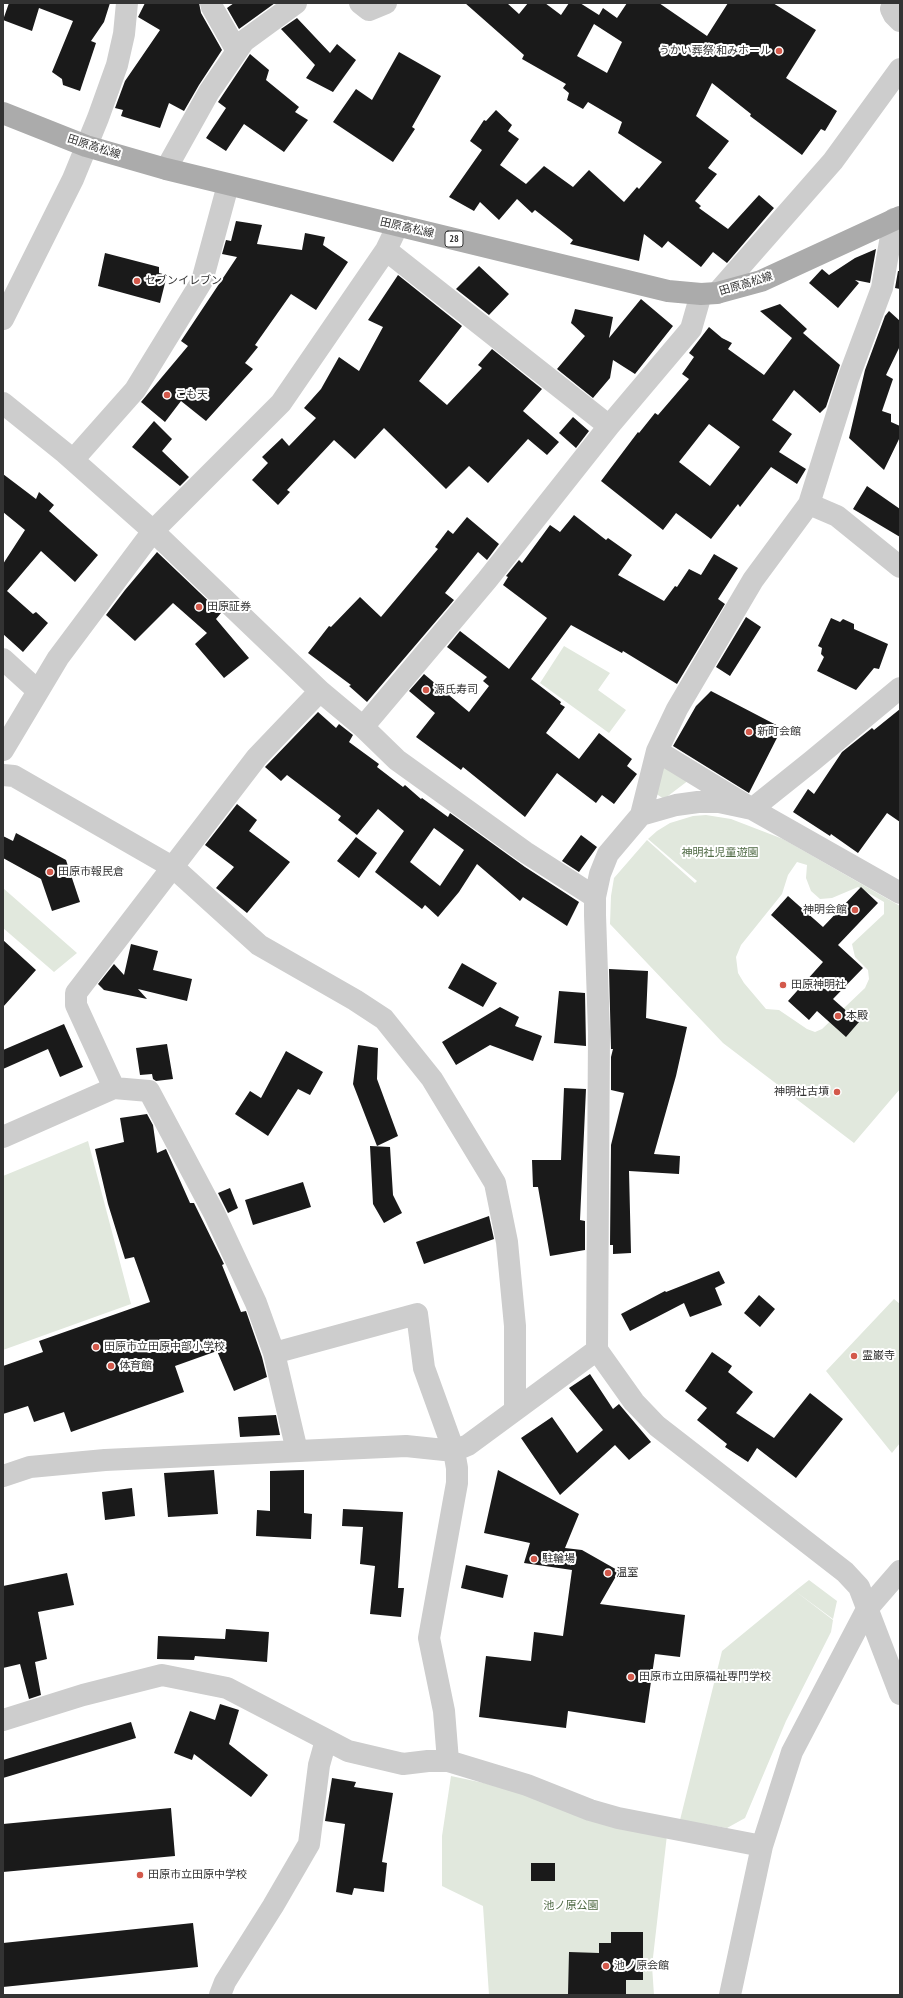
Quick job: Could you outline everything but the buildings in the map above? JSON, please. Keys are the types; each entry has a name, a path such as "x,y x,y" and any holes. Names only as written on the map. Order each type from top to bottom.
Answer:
{"main road":[{"name":"田原高松線","path":"3,113 86,146 166,169 668,291 709,294 761,281 897,218"}],"street":[{"path":"3,319 73,179 118,65 124,34 127,3"},
{"path":"211,3 237,51"},
{"path":"166,169 209,92 244,41 296,3"},
{"path":"360,3 369,10 386,3"},
{"path":"893,3 892,9 894,15 900,21"},
{"path":"363,727 488,580 609,426 691,329 709,294 833,161 900,68"},
{"path":"73,460 135,390 202,281 228,185"},
{"path":"897,218 882,288 848,379 809,504 753,580 677,709 657,752 641,816 608,854 600,874 595,897 598,1032 597,1350 634,1402 657,1426 845,1572 858,1587 900,1694"},
{"path":"3,750 58,658 153,531 281,403 386,250 397,226"},
{"path":"386,250 609,426"},
{"path":"3,403 73,460 153,531 320,691 363,727 397,760 525,852 595,897"},
{"path":"809,504 837,516 900,566"},
{"path":"3,659 38,691"},
{"path":"752,809 900,688"},
{"path":"114,1088 76,1005 76,993 174,868 257,757 320,691"},
{"path":"657,752 752,809 900,893"},
{"path":"3,775 14,776 174,868 259,944 355,1000 384,1019 432,1079 495,1183 507,1242 515,1326 515,1409"},
{"path":"641,816 676,805 698,802 719,802 752,809"},
{"path":"3,1137 114,1088 149,1091 214,1213 256,1303 274,1353 297,1451"},
{"path":"274,1353 417,1314 424,1368 454,1451 457,1483 429,1638 444,1711 448,1761"},
{"path":"3,1476 30,1467 105,1460 406,1446 454,1451 468,1445 597,1350"},
{"path":"730,1995 762,1846 792,1752 867,1609 900,1571"},
{"path":"3,1720 83,1695 162,1675 227,1688 348,1751 403,1764 428,1761 448,1761 527,1785 590,1810 618,1818 762,1846"},
{"path":"220,1995 225,1982 273,1906 309,1844 319,1764 326,1740"}],"green space":[{"path":"564,646 610,673 598,690 626,710 609,733 540,683"},
{"path":"663,763 689,780 664,799 655,793"},
{"name":"田原神明社","path":"706,815 731,819 783,839 900,906 900,1089 854,1143 723,1043 610,924 611,896 614,878 647,840 695,883 697,881 648,839 670,823 693,816","holes":["797,862 807,865 806,878 811,891 820,899 832,898 858,887 884,902 884,914 852,944 855,957 868,970 869,979 865,988 822,1029 815,1032 807,1029 779,1010 766,1009 744,983 738,973 736,957 741,945 782,894 788,875"]},
{"path":"3,888 77,953 54,972 3,928"},
{"path":"88,1141 131,1304 3,1350 3,1176"},
{"path":"894,1299 900,1304 900,1443 892,1453 826,1371"},
{"path":"809,1580 837,1601 833,1619 795,1591"},
{"path":"795,1591 833,1620 831,1632 786,1721 745,1818 727,1828 680,1820 722,1651"},
{"name":"池ノ原公園","path":"451,1776 484,1783 667,1835 652,1966 654,1995 489,1995 483,1906 442,1886 442,1836"}],"place":[{"name":"うかい葬祭 和みホール","path":"779,51"},
{"name":"セブンイレブン","path":"137,281"},
{"name":"こも天","path":"167,395"},
{"name":"田原証券","path":"199,607"},
{"name":"源氏寿司","path":"426,690"},
{"name":"新町会館","path":"749,732"},
{"name":"田原市報民倉","path":"50,872"},
{"name":"神明会館","path":"855,910"},
{"name":"田原神明社","path":"783,985"},
{"name":"本殿","path":"838,1016"},
{"name":"神明社古墳","path":"837,1092"},
{"name":"田原市立田原中部小学校","path":"96,1347"},
{"name":"霊巌寺","path":"854,1356"},
{"name":"体育館","path":"111,1366"},
{"name":"駐輪場","path":"534,1559"},
{"name":"温室","path":"608,1573"},
{"name":"田原市立田原福祉専門学校","path":"631,1677"},
{"name":"田原市立田原中学校","path":"140,1875"},
{"name":"池ノ原会館","path":"606,1966"}],"park label":[{"name":"神明社児童遊園","path":"720,853"}]}
